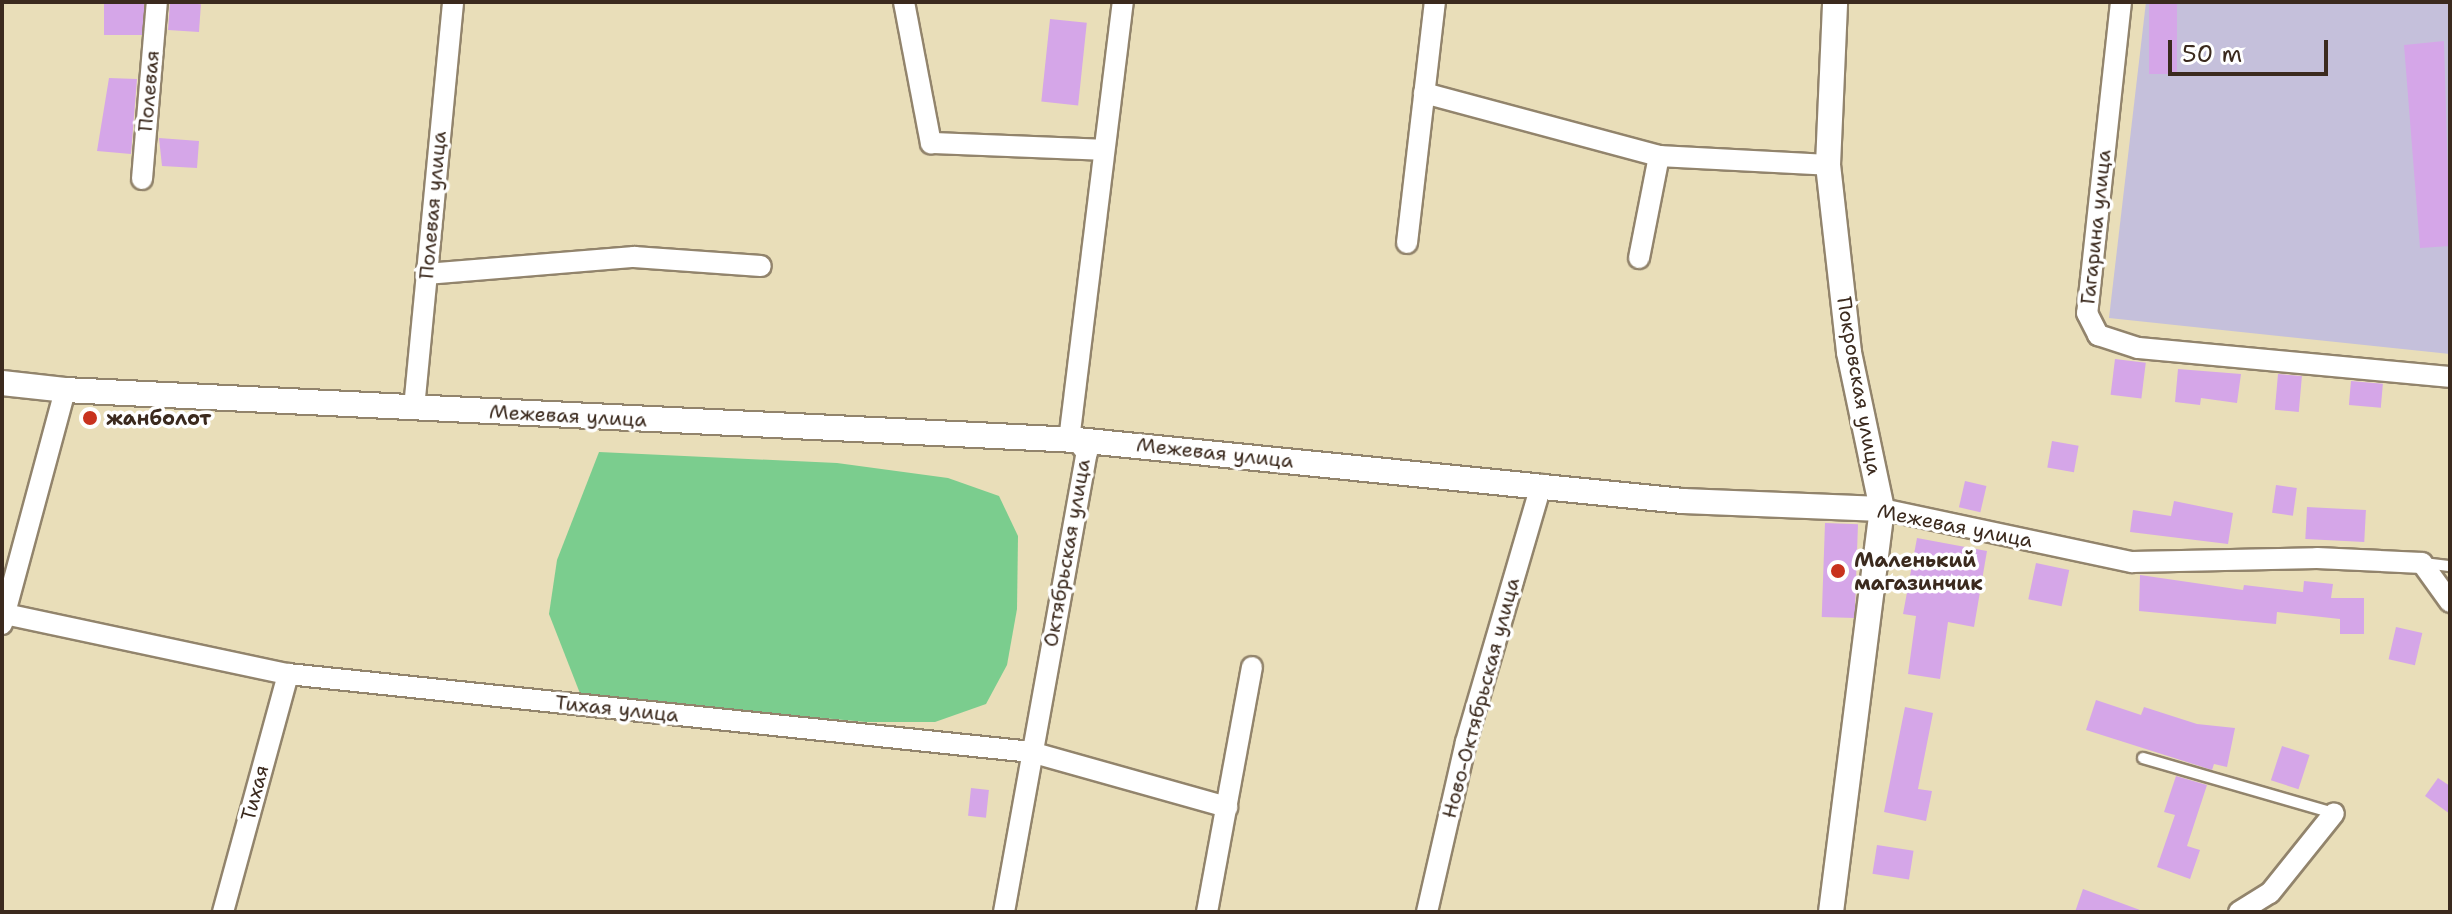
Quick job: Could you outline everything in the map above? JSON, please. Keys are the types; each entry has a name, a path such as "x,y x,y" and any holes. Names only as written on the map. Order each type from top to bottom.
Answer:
{"street":[{"name":"Полевая","path":"142,179 157,2"},
{"name":"Полевая улица","path":"414,408 453,2"},
{"path":"904,2 931,143 1104,150"},
{"name":"Октябрьская улица","path":"1004,912 1087,453 1070,432 1123,2"},
{"path":"1407,243 1435,2"},
{"name":"Покровская улица","path":"1831,912 1882,509 1849,352 1828,165 1835,2"},
{"name":"Гагарина улица","path":"2121,2 2087,313 2098,335 2138,348 2450,377"},
{"path":"1424,93 1659,156 1828,165"},
{"path":"1639,258 1659,156"},
{"path":"426,274 634,257 761,266"},
{"name":"Межевая улица","path":"2,383 65,390 1077,440 1683,501 1882,509 2132,562 2317,558 2422,563"},
{"path":"4,619 65,390"},
{"name":"Ново-Октябрьская улица","path":"1427,912 1466,742 1541,485"},
{"path":"2422,563 2450,602"},
{"name":"Тихая улица","path":"4,619 288,674 1031,752 1227,807"},
{"path":"1207,912 1252,667"},
{"name":"Тихая","path":"223,912 288,674"},
{"path":"2239,912 2270,893 2334,813"}],"lane":[{"name":"Межевая улица","path":"2422,563 2450,566"},
{"path":"2143,758 2334,813"}],"shaded area":[{"path":"2146,2 2450,2 2450,354 2109,318"}],"green space":[{"path":"599,452 837,463 948,478 999,496 1018,536 1017,609 1007,665 986,704 935,722 866,722 581,696 549,614 557,560"}],"building":[{"path":"104,2 144,2 144,35 104,35"},
{"path":"170,2 201,4 199,32 168,30"},
{"path":"2149,2 2177,2 2177,74 2149,74"},
{"path":"1050,19 1087,23 1078,105 1041,102"},
{"path":"2444,41 2450,246 2420,248 2404,45"},
{"path":"109,78 137,79 131,154 97,151"},
{"path":"159,138 199,141 197,168 162,166"},
{"path":"2115,359 2146,363 2141,399 2111,395"},
{"path":"2178,369 2241,374 2237,403 2201,398 2200,405 2175,402"},
{"path":"2278,374 2302,376 2299,412 2275,410"},
{"path":"2351,381 2383,384 2381,408 2349,405"},
{"path":"2052,441 2079,446 2074,472 2047,468"},
{"path":"1965,481 1986,486 1980,512 1959,507"},
{"path":"2276,485 2297,488 2293,516 2272,513"},
{"path":"2174,501 2233,513 2228,544 2130,532 2133,510 2171,516"},
{"path":"2307,507 2366,510 2364,542 2305,539"},
{"name":"Маленький магазинчик","path":"1825,523 1858,524 1855,618 1822,617"},
{"path":"1917,538 1987,551 1974,627 1948,622 1940,679 1908,674 1916,616 1903,614"},
{"path":"2036,563 2069,570 2062,606 2028,599"},
{"path":"2140,575 2243,590 2244,585 2303,592 2304,581 2333,584 2331,598 2364,598 2364,634 2340,634 2340,619 2277,612 2276,624 2139,611"},
{"path":"2396,627 2422,633 2415,665 2389,659"},
{"path":"2096,700 2141,715 2144,707 2197,724 2235,728 2227,767 2214,764 2212,770 2086,730"},
{"path":"1905,707 1933,713 1918,789 1932,791 1926,821 1884,812"},
{"path":"2282,746 2310,755 2298,789 2271,780"},
{"path":"2176,776 2207,785 2187,846 2200,850 2190,879 2157,867 2175,815 2164,812"},
{"path":"2438,778 2450,786 2450,814 2425,796"},
{"path":"971,788 989,790 986,818 968,816"},
{"path":"1877,845 1914,851 1909,879 1872,874"},
{"path":"2083,889 2140,910 2140,912 2075,912"}],"place":[{"name":"жанболот","path":"90,418"},
{"name":"Маленький магазинчик","path":"1838,571"}]}
